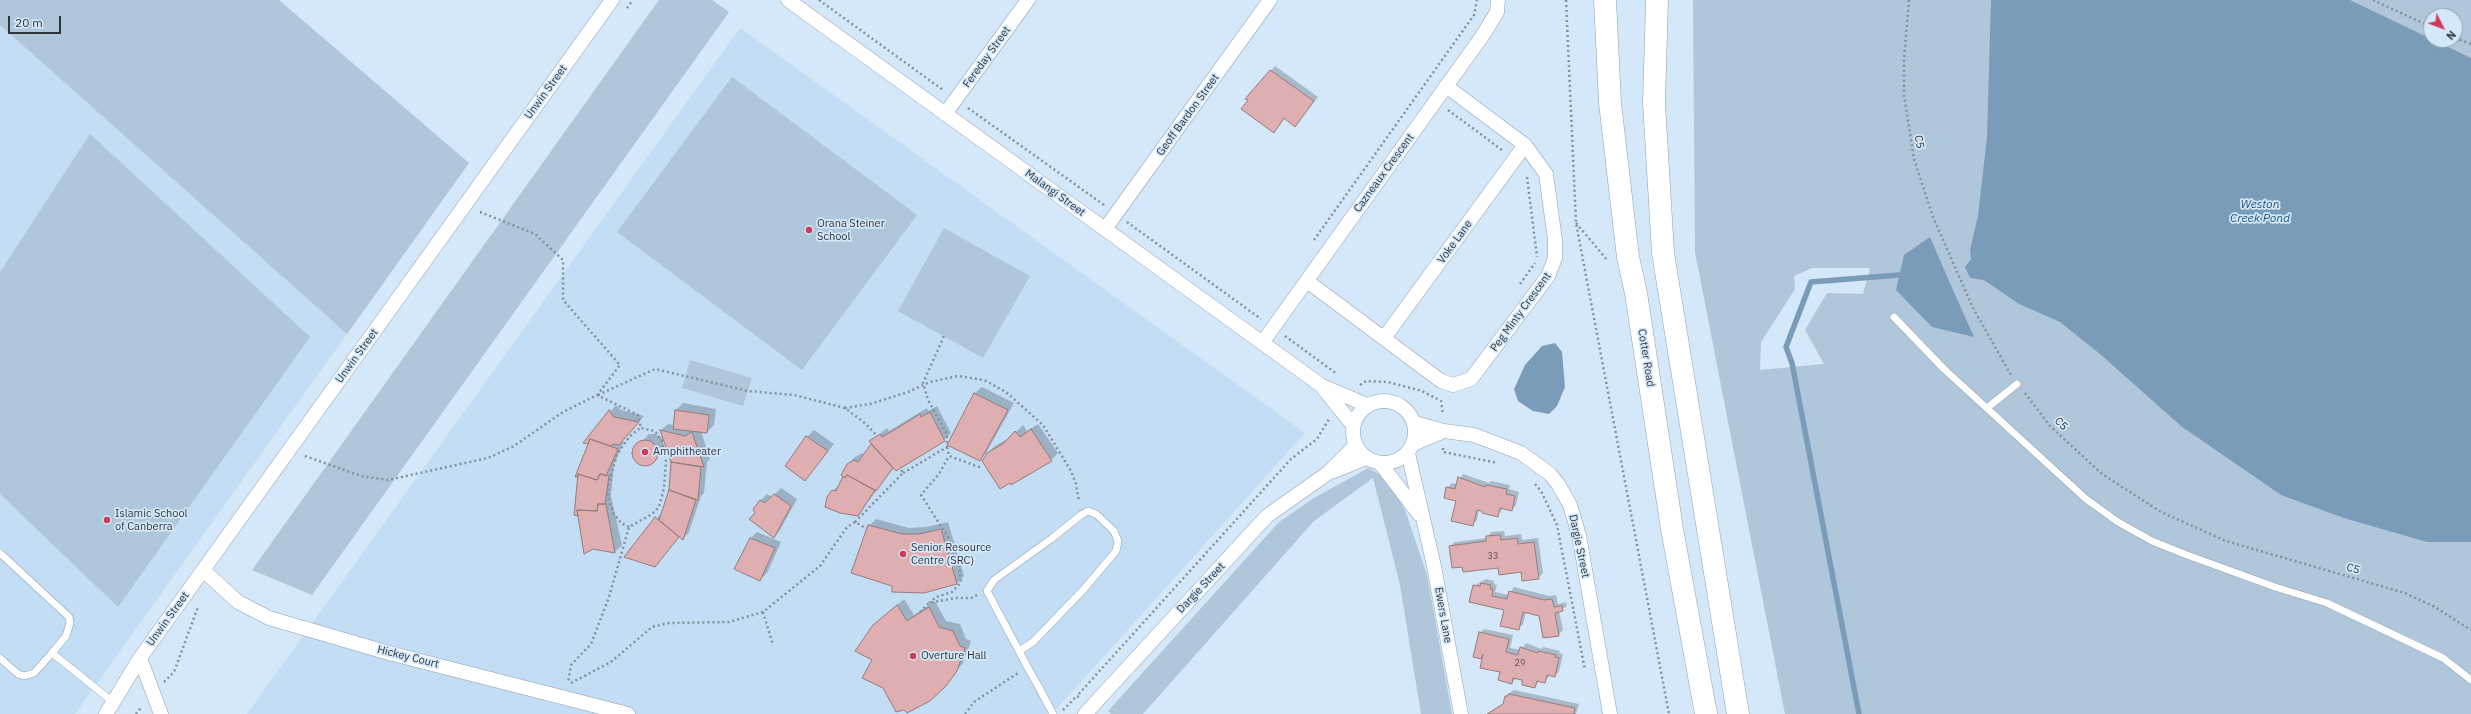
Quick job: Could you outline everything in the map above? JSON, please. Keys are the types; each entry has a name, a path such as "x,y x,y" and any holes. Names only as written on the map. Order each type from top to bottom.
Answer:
{"main road":[{"path":"1591,0 1604,9"},
{"path":"1657,0 1654,102 1663,253 1738,714"},
{"name":"Cotter Road","path":"1604,9 1610,103 1628,257 1636,293 1672,529 1706,714"}],"street":[{"name":"Unwin Street","path":"106,714 140,658 612,0"},
{"name":"Malangi Street","path":"788,0 1322,386 1367,406"},
{"name":"Fereday Street","path":"945,114 1028,0"},
{"name":"Geoff Bardon Street","path":"1105,229 1270,0"},
{"name":"Cazneaux Crescent","path":"1262,343 1483,35 1497,12 1498,0"},
{"name":"Peg Minty Crescent","path":"1446,86 1525,145 1546,174 1555,240 1553,268 1471,379 1453,385 1448,384"},
{"name":"Voke Lane","path":"1384,338 1525,145"},
{"path":"1307,281 1441,382 1448,384"},
{"name":"Malangi Street","path":"1347,397 1354,425"},
{"path":"1411,448 1416,437 1415,423 1410,414 1395,402 1381,401 1367,406 1356,417 1353,435 1356,445 1366,458 1380,463 1390,463 1400,459 1411,448 1444,431"},
{"name":"Dargie Street","path":"1415,423 1444,431 1474,435 1521,453 1550,474 1558,484 1570,505 1579,535 1610,714"},
{"name":"Dargie Street","path":"1089,710 1267,516 1328,473 1356,445"},
{"name":"Ewers Lane","path":"1411,448 1422,517 1434,566 1461,714"},
{"name":"Dargie Street","path":"1328,473 1366,458"},
{"name":"Ewers Lane","path":"1380,463 1422,517"},
{"name":"Hickey Court","path":"203,570 238,602 269,618 389,653 628,714"},
{"path":"140,658 161,714"}],"lane":[{"path":"1894,317 1944,369 2086,499 2118,522 2152,541 2187,555 2275,587 2327,603 2443,658 2471,680"},
{"path":"1987,408 2017,384"},
{"path":"1019,651 1033,642 1089,583 1116,551 1118,541 1114,531 1096,514 1088,511 1081,515 1051,540 994,580 987,591 1028,668 1054,714"},
{"path":"0,553 69,617 70,623 66,636 34,673 24,676 18,674 0,658"},
{"path":"52,653 113,702"}],"path":[{"path":"819,0 1259,317 1273,328 1347,397"},
{"path":"1310,246 1474,15 1477,0"},
{"path":"1566,0 1576,223 1669,714"},
{"name":"C5","path":"1909,0 1904,45 1904,95 1914,159 1933,217 1973,308 2007,370 2050,426 2102,474 2161,512 2226,541 2405,593 2435,608 2471,630"},
{"path":"2373,0 2423,23"},
{"path":"1421,90 1505,152 1528,178 1538,259 1515,290"},
{"path":"480,212 535,234 563,260 563,300 620,365 597,395"},
{"path":"1576,223 1611,264"},
{"path":"1259,317 1264,311"},
{"path":"920,612 936,597 952,592 961,582 955,553 921,495 940,474 949,456 947,434 928,400 922,383 932,358 944,336"},
{"path":"305,456 361,476 388,480 488,458 514,446 562,412 655,370 748,392 794,395 845,408 866,424 877,436"},
{"path":"845,408 870,404 958,376 984,380 1017,400 1043,425 1076,484 1081,515"},
{"path":"1059,714 1077,696 1291,459 1316,439 1347,397 1366,381 1388,382 1422,390 1441,401 1444,431 1443,452 1501,463"},
{"path":"1437,399 1448,384"},
{"path":"597,395 638,415 641,428"},
{"path":"641,428 655,432 660,437 666,461 667,472 659,507 644,520 629,527 609,597 590,644 571,665 567,685 611,662 652,627 669,623 730,622 763,612 820,566 841,534 903,474 947,447"},
{"path":"629,527 621,523 614,514 608,498 608,487 617,454 630,436 641,428"},
{"path":"949,456 982,468"},
{"path":"900,468 903,474"},
{"path":"1531,481 1541,490 1558,525 1586,676"},
{"path":"855,522 867,529"},
{"path":"929,603 955,598 970,598 987,591"},
{"path":"136,714 153,693 174,672 198,605"},
{"path":"763,612 773,645"},
{"path":"965,714 974,702 992,689 1028,668"},
{"path":"1077,696 1089,710"}],"shaded area":[{"path":"0,0 279,0 469,163 347,334 0,25"},
{"path":"659,0 712,0 729,12 312,595 252,570"},
{"path":"1693,0 2471,0 2471,714 1785,714 1695,252","holes":["1812,268 1870,268 1863,294 1827,293 1805,330 1824,364 1760,370 1761,342 1795,289 1794,276"]},
{"name":"Islamic School of Canberra","path":"0,25 347,334 75,714 0,714"},
{"name":"Orana Steiner School","path":"740,28 1305,433 1052,714 247,714"},
{"path":"732,77 917,215 802,370 617,232"},
{"name":"Islamic School of Canberra","path":"90,134 310,337 118,607 0,494 0,272"},
{"path":"944,228 1030,276 983,358 898,311"},
{"path":"690,360 752,378 743,406 682,388"},
{"path":"1368,468 1385,477 1405,510 1427,575 1452,714 1421,714 1400,585 1373,478 1314,521 1143,714 1111,714 1108,711 1279,522 1314,498"}],"water":[{"name":"Weston Creek Pond","path":"1991,0 2350,0 2423,35 2423,48 2450,48 2471,58 2471,542 2427,542 2344,518 2281,495 2181,426 2100,354 2060,322 2019,304 1984,280 1970,278 1965,267 1971,259 1970,250 1978,216 1987,137"},
{"path":"1930,237 1974,337 1932,327 1896,290 1904,255"},
{"path":"1555,343 1562,352 1565,387 1557,406 1549,414 1533,411 1518,401 1514,389 1525,365 1542,346"}],"building":[{"path":"1270,70 1314,101 1295,127 1284,118 1274,133 1241,109 1248,100 1245,99"},
{"path":"974,393 1008,410 980,461 947,445"},
{"path":"609,410 614,417 639,422 619,445 613,444 611,446 590,439 588,444 583,443"},
{"path":"675,410 709,415 707,433 673,429"},
{"path":"930,412 945,441 896,471 869,441 880,434 882,437 920,414 921,417"},
{"path":"1031,429 1052,461 1011,485 1010,483 1000,489 982,461 987,453 1004,443 1015,431 1020,437"},
{"path":"660,430 685,436 692,432 704,467 671,462"},
{"path":"806,436 828,451 805,481 785,466"},
{"path":"590,439 618,449 606,476 600,474 597,480 578,474 578,477 575,477"},
{"name":"Amphitheater","path":"645,440 654,444 658,453 654,462 645,466 636,462 632,453 636,444"},
{"path":"871,444 893,468 876,491 847,475 845,478 841,475 847,464 854,460 858,462"},
{"path":"671,462 701,467 698,500 669,490"},
{"path":"578,474 597,480 600,474 609,476 605,504 598,504 597,511 577,510 578,516 574,515"},
{"path":"847,475 875,490 858,516 840,513 825,507 827,497 832,490 836,491 843,476 845,478"},
{"path":"1458,477 1485,487 1486,485 1507,489 1506,494 1515,496 1512,511 1500,508 1498,517 1482,513 1482,511 1477,510 1473,526 1451,521 1456,501 1444,498 1446,487 1455,489"},
{"path":"669,490 696,500 683,540 659,520"},
{"path":"774,494 791,506 774,538 749,519 755,513 753,509 760,500 765,503"},
{"path":"598,504 606,504 615,553 593,549 584,554 577,510 597,511"},
{"path":"655,517 679,537 655,567 624,557"},
{"name":"Senior Resource Centre (SRC)","path":"868,525 902,534 919,534 941,529 957,584 924,593 892,592 892,586 851,573"},
{"path":"1500,535 1501,540 1517,538 1518,544 1534,542 1539,579 1522,581 1521,572 1499,575 1498,568 1463,572 1462,567 1452,568 1449,546 1486,541 1486,536"},
{"path":"750,538 775,548 760,581 734,569"},
{"path":"1481,583 1491,585 1490,589 1493,589 1492,596 1507,599 1509,591 1544,600 1552,599 1554,607 1562,606 1563,611 1555,613 1559,636 1543,638 1539,616 1523,612 1519,630 1500,626 1504,610 1469,602 1473,585 1480,586"},
{"name":"Overture Hall","path":"897,605 907,621 929,607 939,627 953,631 960,646 965,648 957,671 946,686 930,701 907,713 904,710 896,712 883,688 862,678 872,660 855,651 873,625"},
{"path":"1479,632 1509,639 1506,652 1518,655 1520,647 1538,653 1538,651 1556,655 1555,657 1559,658 1555,677 1547,675 1545,683 1537,681 1535,688 1522,685 1522,680 1513,678 1512,684 1498,680 1500,672 1480,668 1483,654 1481,659 1473,657"},
{"path":"1509,694 1575,708 1574,714 1487,714 1503,704 1505,696 1508,696"}],"waterway":[{"path":"1859,714 1792,363 1786,347 1811,282 1899,275"}],"place":[{"name":"Orana Steiner School","path":"809,230"},
{"name":"Amphitheater","path":"645,452"},
{"name":"Islamic School of Canberra","path":"107,520"},
{"name":"Senior Resource Centre (SRC)","path":"903,554"},
{"name":"Overture Hall","path":"913,656"}]}
